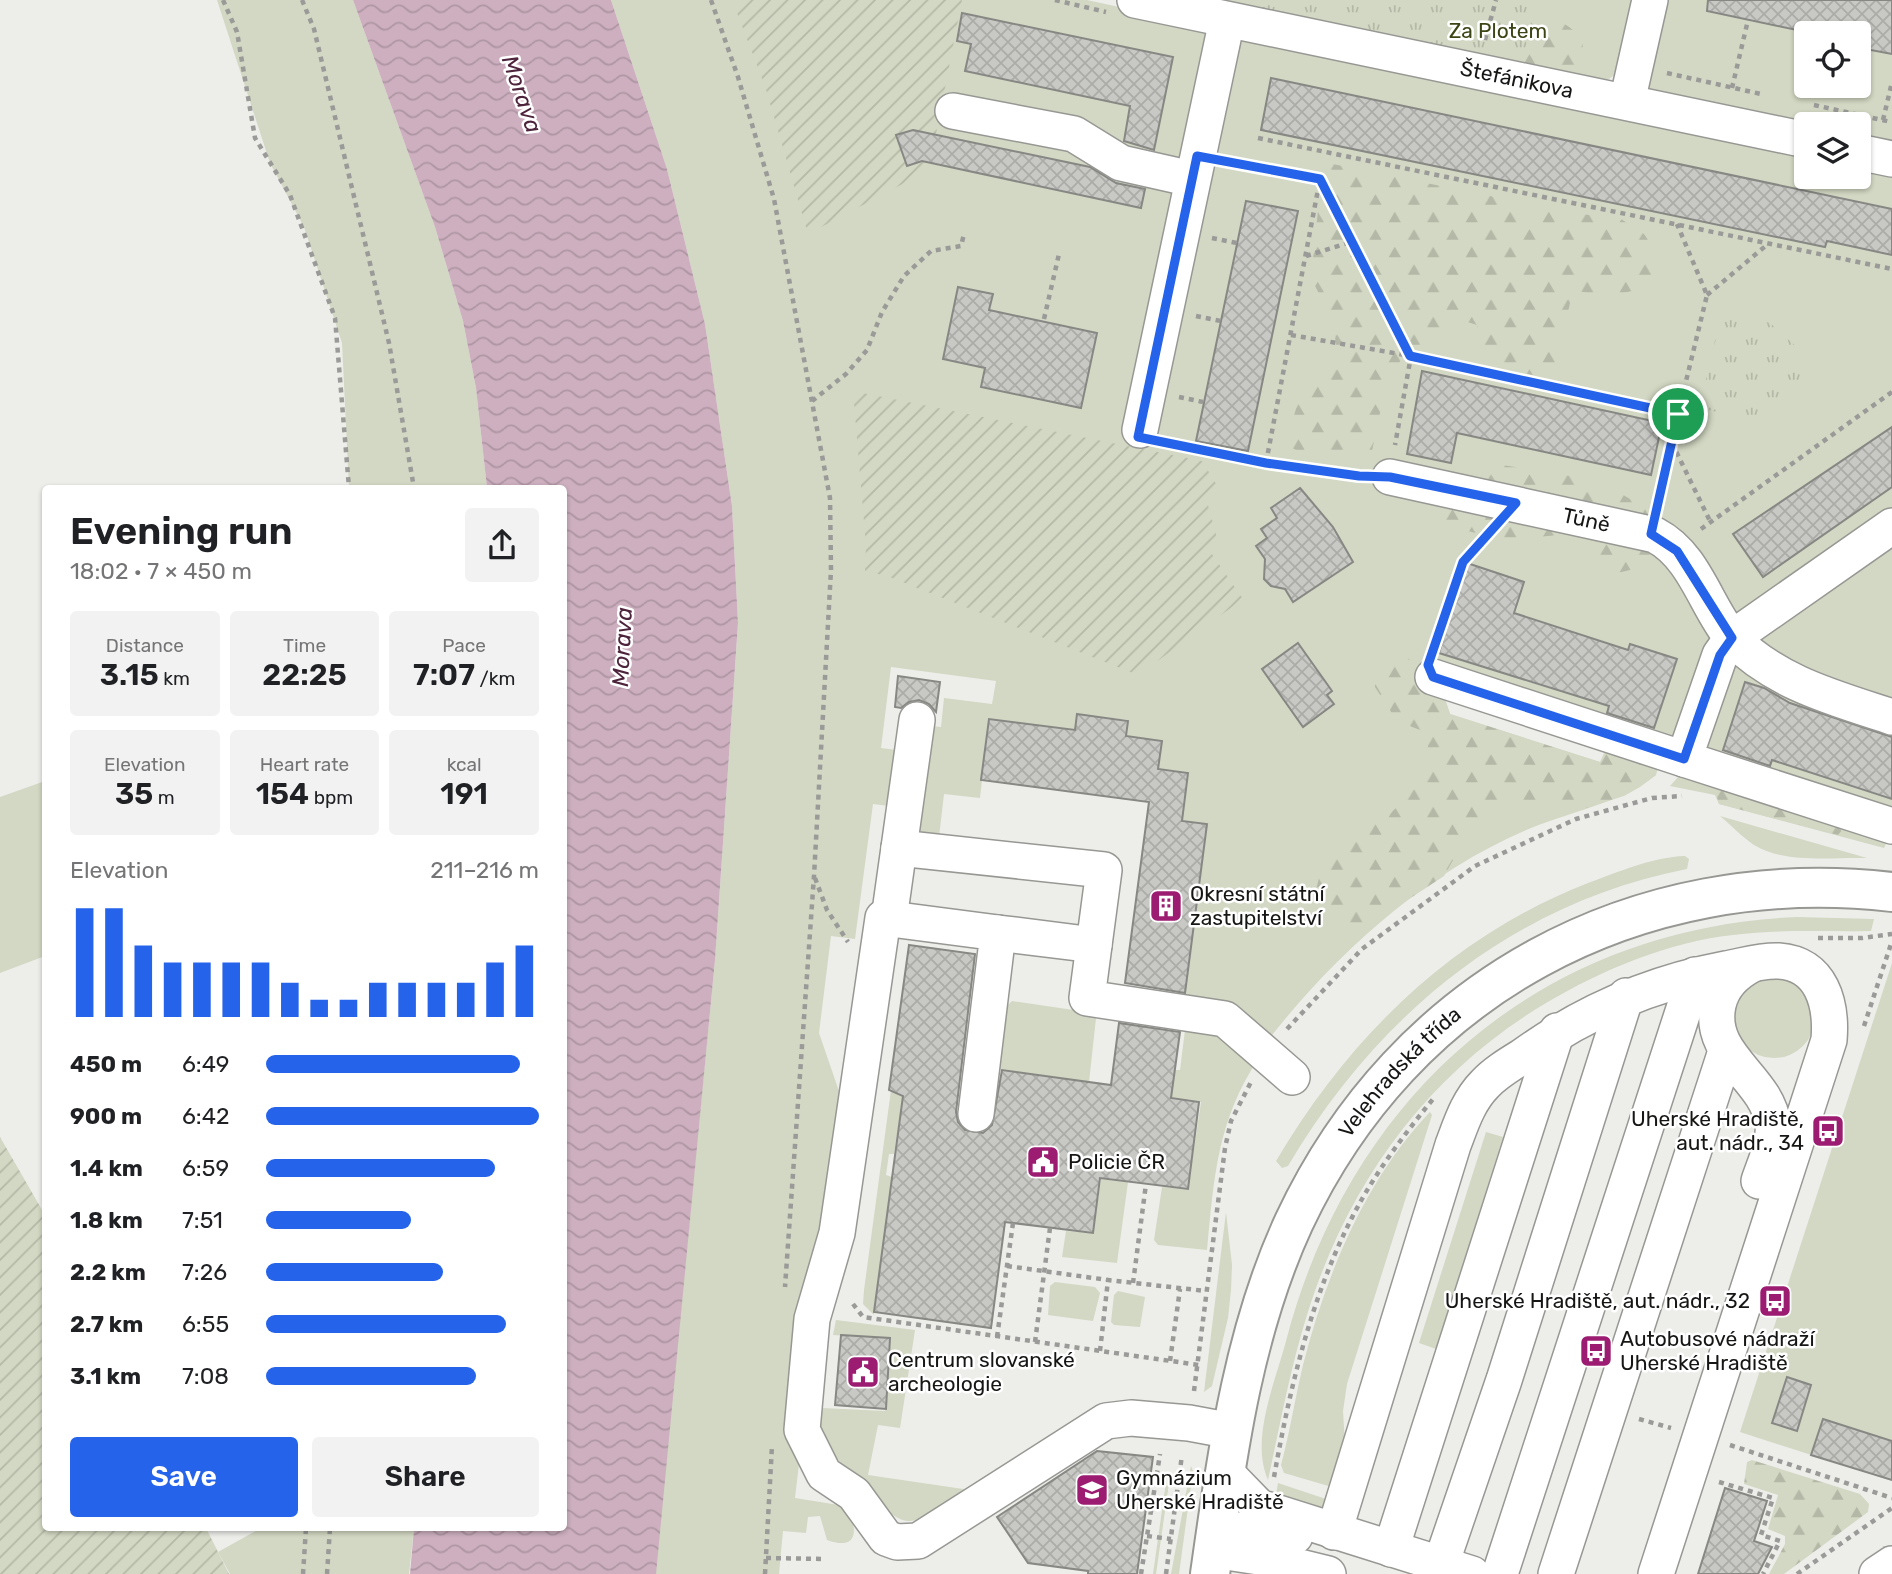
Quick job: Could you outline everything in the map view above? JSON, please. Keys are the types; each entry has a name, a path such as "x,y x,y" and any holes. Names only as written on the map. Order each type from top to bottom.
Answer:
{"main road":[{"name":"Velehradská třída","path":"1213,1553 1232,1431 1262,1305 1294,1224 1313,1186 1368,1101 1434,1030 1528,962 1573,939 1653,909 1768,889 1841,888 1892,892"}],"street":[{"name":"Štefánikova","path":"1135,0 1794,137"},
{"path":"1627,102 1650,0"},
{"path":"1139,430 1227,20"},
{"path":"953,111 1074,134 1121,163 1194,167"},
{"name":"Tůně","path":"1390,477 1516,503 1664,543"},
{"path":"1684,759 1720,655 1732,638 1892,526"},
{"path":"1664,543 1732,638 1751,656 1785,679 1892,717"},
{"path":"1433,677 1892,826"},
{"path":"890,919 917,720"},
{"path":"899,848 1104,870 1087,998 1225,1019 1292,1077"},
{"path":"1094,945 883,918 837,1233 812,1319 802,1430 824,1474 855,1494 886,1538 897,1542 918,1541 957,1531 1106,1421 1132,1418 1232,1431"},
{"path":"976,1114 998,933"},
{"path":"1334,1532 1465,1112 1485,1084 1557,1031 1626,996 1695,975 1779,961 1803,969 1819,983 1831,1015 1829,1040 1689,1434 1632,1574"},
{"path":"1656,1574 1689,1434 1772,1136 1772,1121 1762,1099 1726,1051 1716,1021 1719,1000 1732,978 1751,965"},
{"path":"1500,1574 1695,975"},
{"path":"1225,1472 1259,1507 1457,1569 1500,1392 1626,996"},
{"path":"1391,1549 1557,1031"},
{"path":"1556,1574 1726,1051"},
{"path":"1213,1553 1265,1526 1346,1551 1391,1549"},
{"path":"1213,1553 1259,1557 1328,1574"},
{"path":"1877,1574 1892,1563"}],"path":[{"path":"223,0 237,32 255,138 290,195 335,318 349,485"},
{"path":"302,0 314,29 389,343 413,485"},
{"path":"711,0 738,77 774,199 830,498 831,570 814,876 784,1296"},
{"path":"1476,70 1496,0"},
{"path":"1725,123 1748,20"},
{"path":"1875,155 1892,82"},
{"path":"1258,138 1892,269"},
{"path":"1194,167 1320,179"},
{"path":"1139,430 1138,437 1266,463 1359,476 1390,477 1410,356 1354,241 1320,179"},
{"path":"1266,463 1320,179"},
{"path":"1677,223 1707,295 1671,443 1664,543 1710,521 1892,392"},
{"path":"812,401 846,374 867,350 882,312 904,276 931,251 961,247 964,234"},
{"path":"1306,256 1354,241"},
{"path":"1707,295 1769,243"},
{"path":"1044,319 1059,254"},
{"path":"1291,335 1410,356 1678,414"},
{"path":"1671,443 1710,521"},
{"path":"1433,677 1428,665 1463,562 1516,503"},
{"path":"814,876 827,910 841,934 876,969"},
{"path":"1864,1026 1892,941"},
{"path":"1133,1283 1146,1184"},
{"path":"997,1337 1013,1223"},
{"path":"1035,1342 1050,1228"},
{"path":"1007,1266 1206,1291"},
{"path":"1100,1351 1108,1280"},
{"path":"1170,1361 1180,1288"},
{"path":"855,1292 853,1306 863,1317 1199,1365"},
{"path":"1610,1411 1892,1498"},
{"path":"765,1574 772,1445"},
{"path":"1141,1574 1161,1450 1148,1448"},
{"path":"1718,1482 1773,1499 1760,1535 1780,1541 1763,1574"},
{"path":"1797,1574 1892,1508"},
{"path":"303,1574 306,1531"},
{"path":"327,1574 330,1531"},
{"path":"1147,1536 1171,1539"},
{"path":"766,1558 826,1559"}],"green space":[{"path":"217,0 353,0 435,227 463,321 476,388 487,485 349,485 342,343 304,227 270,163"},
{"path":"611,0 1087,0 1794,153 1794,189 1871,189 1871,170 1892,175 1892,831 1884,848 1719,804 1715,795 1670,786 1679,776 1444,696 1450,714 1600,762 1656,775 1626,793 1524,831 1450,870 1383,920 1352,948 1268,1040 1184,1000 1207,824 1181,821 1188,773 1157,769 1127,736 1128,720 1077,714 1075,730 989,719 980,798 944,794 939,837 910,833 931,726 941,727 944,698 992,704 996,681 891,667 881,748 904,751 897,807 873,804 855,939 831,936 819,1033 842,1100 795,1498 845,1506 854,1529 850,1540 845,1543 827,1540 820,1516 808,1517 806,1533 783,1531 779,1574 655,1574 715,960 738,623 732,506 705,324 667,169"},
{"path":"740,0 962,0 929,170 808,234 765,86 734,5"},
{"name":"Za Plotem","path":"1209,0 1536,0 1521,67"},
{"path":"1487,0 1544,0 1540,16 1564,24 1583,40 1582,61 1576,71 1559,73 1521,67"},
{"path":"1536,0 1637,0 1620,71 1606,81 1521,67"},
{"path":"1660,0 1892,0 1892,144 1871,140 1871,112 1794,112 1794,122 1654,95 1644,82"},
{"path":"1323,162 1495,197 1533,208 1621,219 1644,234 1656,252 1651,275 1632,291 1607,297 1573,290 1558,355 1564,370 1555,380 1486,365 1477,325 1458,319 1447,323 1426,348 1415,345 1388,375 1372,451 1328,456 1306,454 1286,444 1297,405 1336,348 1334,323 1311,278"},
{"path":"1722,311 1770,323 1808,357 1798,400 1748,419 1699,408"},
{"path":"853,391 1202,461 1218,487 1206,498 1217,538 1207,547 1243,599 1138,675 887,576 865,571 866,546"},
{"path":"1496,464 1583,478 1618,492 1651,511 1651,538 1645,547 1651,557 1630,570 1613,574 1589,560 1564,534 1530,538 1487,536 1441,522 1436,502 1453,473"},
{"path":"1388,652 1405,655 1444,696 1450,714 1600,762 1607,747 1659,764 1656,775 1624,796 1580,810 1523,802 1503,807 1461,846 1444,876 1394,909 1361,924 1340,922 1323,909 1316,890 1320,874 1331,853 1391,813 1415,788 1428,746 1420,730 1397,721 1375,687 1374,670"},
{"path":"1720,781 1847,824 1838,835 1719,804 1716,794"},
{"path":"42,782 42,957 0,973 0,797"},
{"path":"1720,816 1867,858 1794,857 1766,851 1754,845"},
{"path":"1685,856 1689,859 1687,869 1624,885 1564,909 1508,938 1456,974 1407,1015 1363,1061 1324,1111 1288,1166 1282,1168 1276,1161 1305,1115 1371,1032 1449,961 1492,931 1539,905 1588,883 1661,859"},
{"path":"1797,917 1874,919 1871,931 1785,931 1733,935 1684,944 1636,959 1567,991 1503,1031 1464,1063 1429,1098 1397,1136 1369,1177 1324,1267 1295,1356 1268,1480 1262,1447 1266,1411 1316,1253 1357,1173 1408,1102 1469,1041 1539,991 1618,953 1704,928"},
{"path":"1892,963 1892,1481 1740,1432"},
{"path":"1774,976 1790,980 1803,988 1811,1001 1815,1017 1811,1033 1803,1046 1790,1054 1774,1058 1758,1054 1745,1046 1737,1033 1733,1017 1737,1001 1745,988 1758,980"},
{"path":"1012,1001 1087,1012 1096,1018 1089,1082 997,1070 1006,1007"},
{"path":"1186,1022 1210,1023 1259,1058 1234,1104 1226,1127 1215,1174 1207,1250 1158,1245 1154,1240 1162,1187 1188,1189 1201,1102 1171,1098 1175,1070 1180,1070"},
{"path":"891,1090 918,1093 913,1123 899,1121 894,1154 889,1154 886,1175 892,1177 874,1315 863,1304 864,1290"},
{"path":"1430,1112 1432,1115 1347,1384 1343,1411 1345,1444 1332,1487 1284,1473 1281,1465 1303,1365 1336,1263 1367,1198 1407,1139"},
{"path":"1486,1132 1503,1137 1436,1349 1419,1343"},
{"path":"0,1137 42,1210 42,1531 208,1531 229,1574 0,1574"},
{"path":"1101,1179 1128,1182 1117,1263 1062,1257 1066,1231 1093,1233"},
{"path":"1226,1212 1232,1265 1228,1318 1212,1386 1204,1392"},
{"path":"1055,1282 1095,1287 1100,1293 1093,1321 1048,1315 1050,1286"},
{"path":"1118,1291 1145,1297 1140,1327 1114,1325 1111,1322 1114,1295"},
{"path":"836,1320 915,1330 900,1428 878,1425 868,1475 970,1490 924,1518 908,1521 886,1510 844,1468 825,1439 821,1427 822,1408 885,1411 890,1339 833,1335"},
{"path":"1752,1460 1860,1494 1869,1504 1868,1512 1784,1574 1769,1574 1785,1544 1785,1536 1768,1529 1778,1495 1744,1484 1747,1462"},
{"path":"1191,1466 1193,1471 1179,1574 1171,1574"},
{"path":"1167,1475 1170,1476 1156,1574 1153,1574"},
{"path":"1278,1483 1326,1499 1321,1512 1276,1495"},
{"path":"256,1531 414,1531 409,1574 230,1574 218,1552"}],"water":[{"name":"Morava","path":"353,0 611,0 667,169 705,324 732,506 738,623 715,960 656,1574 410,1574 414,1531 567,1531 567,485 487,485 476,388 463,321 435,227"}],"building":[{"path":"1708,0 1892,0 1892,54 1871,50 1871,21 1794,21 1794,29 1707,11"},
{"path":"962,13 1173,57 1154,150 1124,141 1130,106 965,71 971,44 957,41"},
{"path":"1271,78 1892,209 1892,255 1827,241 1825,247 1261,130"},
{"path":"913,130 1090,167 1116,183 1145,189 1141,208 922,161 907,166 896,135"},
{"path":"1246,201 1298,211 1248,451 1196,441"},
{"path":"958,287 993,294 989,310 1097,333 1081,408 981,387 985,368 943,359"},
{"path":"1422,371 1662,423 1651,475 1457,433 1451,463 1407,454"},
{"path":"1892,427 1892,487 1763,577 1733,534"},
{"path":"1300,488 1333,527 1353,562 1293,602 1285,589 1271,586 1264,579 1265,559 1256,546 1267,538 1261,529 1277,518 1271,508"},
{"path":"1467,563 1524,582 1514,613 1628,650 1630,644 1677,659 1654,728 1607,713 1609,706 1439,653"},
{"path":"1298,643 1332,691 1327,695 1334,704 1303,727 1262,669"},
{"path":"898,676 940,682 936,712 929,704 919,700 909,702 901,708 895,707"},
{"path":"1745,682 1764,688 1790,703 1892,737 1892,799 1772,760 1770,766 1723,750"},
{"path":"1077,714 1128,721 1126,736 1162,741 1158,769 1188,773 1182,821 1207,824 1185,993 1125,983 1149,802 981,780 989,719 1075,730"},
{"name":"Policie ČR","path":"909,945 975,954 956,1112 958,1122 965,1130 983,1133 992,1125 1002,1070 1111,1085 1119,1023 1180,1032 1171,1098 1199,1102 1188,1189 1100,1178 1093,1233 1005,1222 991,1328 874,1312 903,1096 889,1090"},
{"name":"Centrum slovanské archeologie","path":"841,1335 890,1338 886,1409 835,1405"},
{"path":"1787,1377 1811,1385 1797,1431 1772,1423"},
{"path":"1823,1419 1892,1441 1892,1480 1811,1455"},
{"name":"Gymnázium Uherské Hradiště","path":"1097,1451 1153,1457 1137,1574 1088,1574 1088,1571 1028,1563 997,1517"},
{"path":"1725,1488 1767,1501 1754,1541 1772,1547 1758,1574 1698,1574"}],"place":[{"name":"Okresní státní zastupitelství","path":"1166,906"},
{"name":"Uherské Hradiště, aut. nádr., 34","path":"1828,1131"},
{"name":"Policie ČR","path":"1043,1162"},
{"name":"Uherské Hradiště, aut. nádr., 32","path":"1775,1301"},
{"name":"Autobusové nádraží Uherské Hradiště","path":"1596,1351"},
{"name":"Centrum slovanské archeologie","path":"863,1372"},
{"name":"Gymnázium Uherské Hradiště","path":"1092,1490"}],"route":[{"path":"1197,156 1320,179 1354,241 1410,356 1678,414 1651,534 1677,551 1689,567 1721,626 1732,638 1720,655 1684,759 1433,677 1428,665 1463,562 1516,503 1390,477 1359,476 1266,463 1138,437 1197,156"}]}
